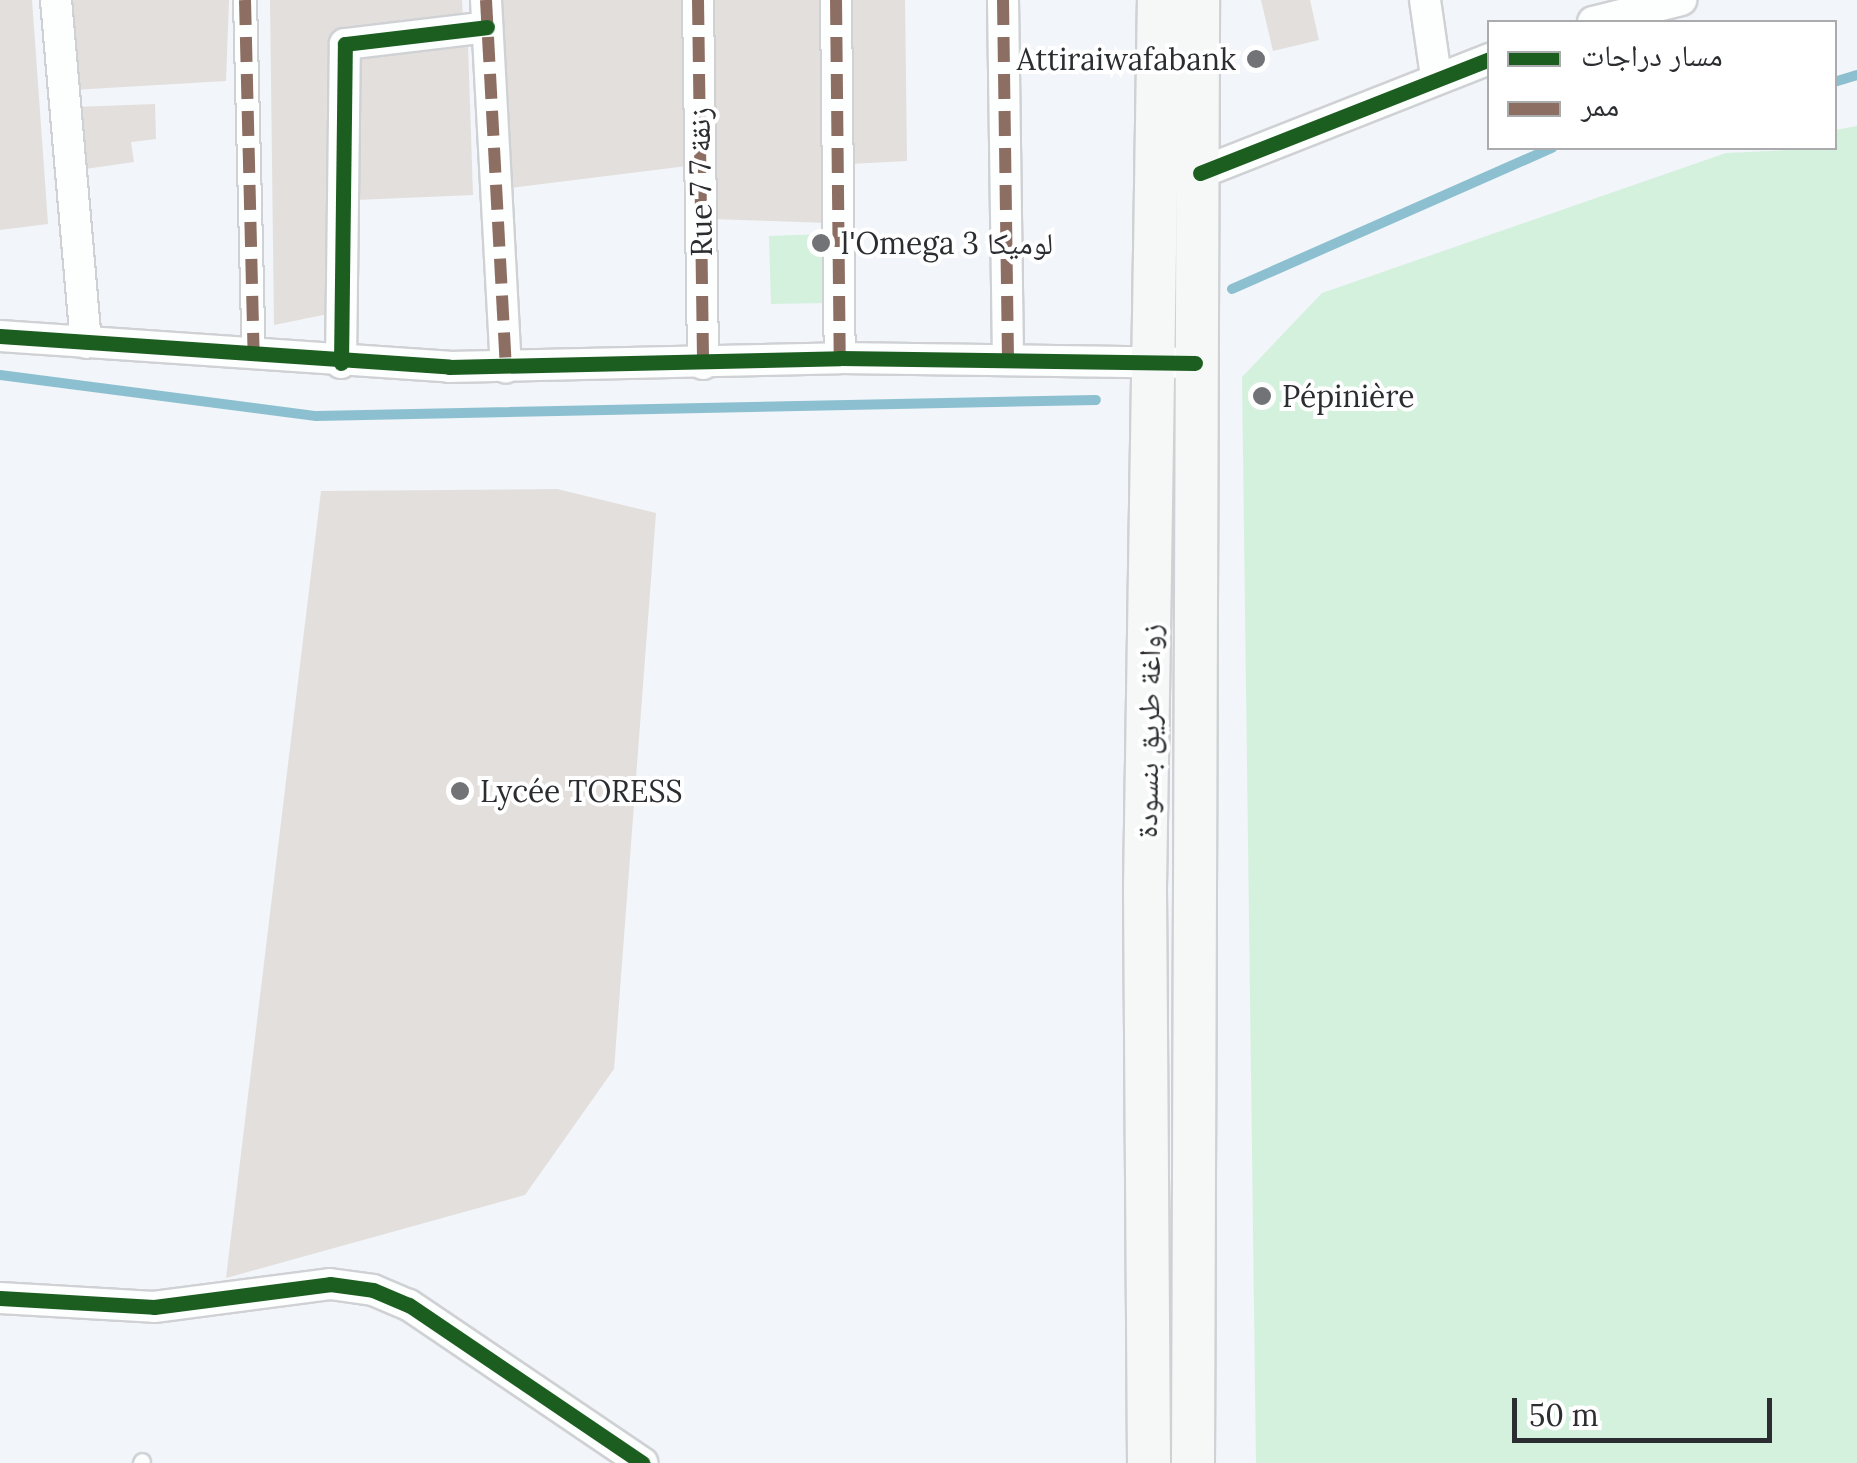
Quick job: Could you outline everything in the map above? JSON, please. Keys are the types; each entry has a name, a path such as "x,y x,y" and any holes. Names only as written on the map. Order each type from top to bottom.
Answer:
{"main road":[{"name":"زواغة طريق بنسودة","path":"1149,1463 1151,364 1159,0"},
{"name":"زواغة طريق بنسودة","path":"1193,1463 1198,0"}],"street":[{"path":"56,0 86,343"},
{"path":"245,0 254,356"},
{"name":"Rue 7 زنقة 7","path":"698,0 703,364"},
{"path":"836,0 840,358"},
{"path":"1002,0 1008,358"},
{"path":"1425,0 1436,76"},
{"path":"1601,20 1681,0"},
{"path":"341,364 345,44 487,13 506,367"},
{"path":"1200,173 1436,76 1487,60"},
{"path":"0,336 341,364 506,367 840,358 1196,364"},
{"path":"0,1298 154,1307 330,1284 373,1290 409,1304 642,1463"}],"green space":[{"path":"1857,126 1857,1463 1256,1463 1242,377 1322,293 1726,153 1837,150 1837,130"},
{"path":"822,234 824,303 771,304 769,236"}],"building":[{"path":"0,0 32,0 48,224 0,230"},
{"path":"64,0 229,0 226,81 73,90"},
{"path":"270,0 462,0 463,23 333,31 338,312 274,325"},
{"path":"499,0 686,0 687,166 510,188"},
{"path":"711,0 830,0 830,223 711,219"},
{"path":"845,0 905,0 907,161 849,164"},
{"path":"1261,0 1310,0 1319,40 1273,51"},
{"path":"468,45 473,195 356,200 351,53"},
{"path":"155,104 156,139 131,142 134,162 78,170 75,107"},
{"name":"Lycée TORESS","path":"557,489 656,513 614,1069 525,1195 226,1278 321,491"}],"waterway":[{"path":"1837,81 1857,75"},
{"path":"1232,289 1547,150"},
{"path":"0,375 316,416 1096,400"}],"marked path":[{"path":"245,0 254,356"},
{"path":"486,0 506,367"},
{"path":"698,0 703,364"},
{"path":"836,0 840,358"},
{"path":"1003,0 1008,358"}],"cycle path":[{"path":"341,363 345,44 487,27"},
{"path":"1200,173 1487,60"},
{"path":"0,336 449,367 840,358 1195,363"},
{"path":"0,1298 154,1307 330,1284 373,1290 409,1305 642,1463"}],"place":[{"name":"Attiraiwafabank","path":"1256,59"},
{"name":"l'Omega 3 لوميكا","path":"821,243"},
{"name":"Pépinière","path":"1262,396"},
{"name":"Lycée TORESS","path":"460,791"}]}
